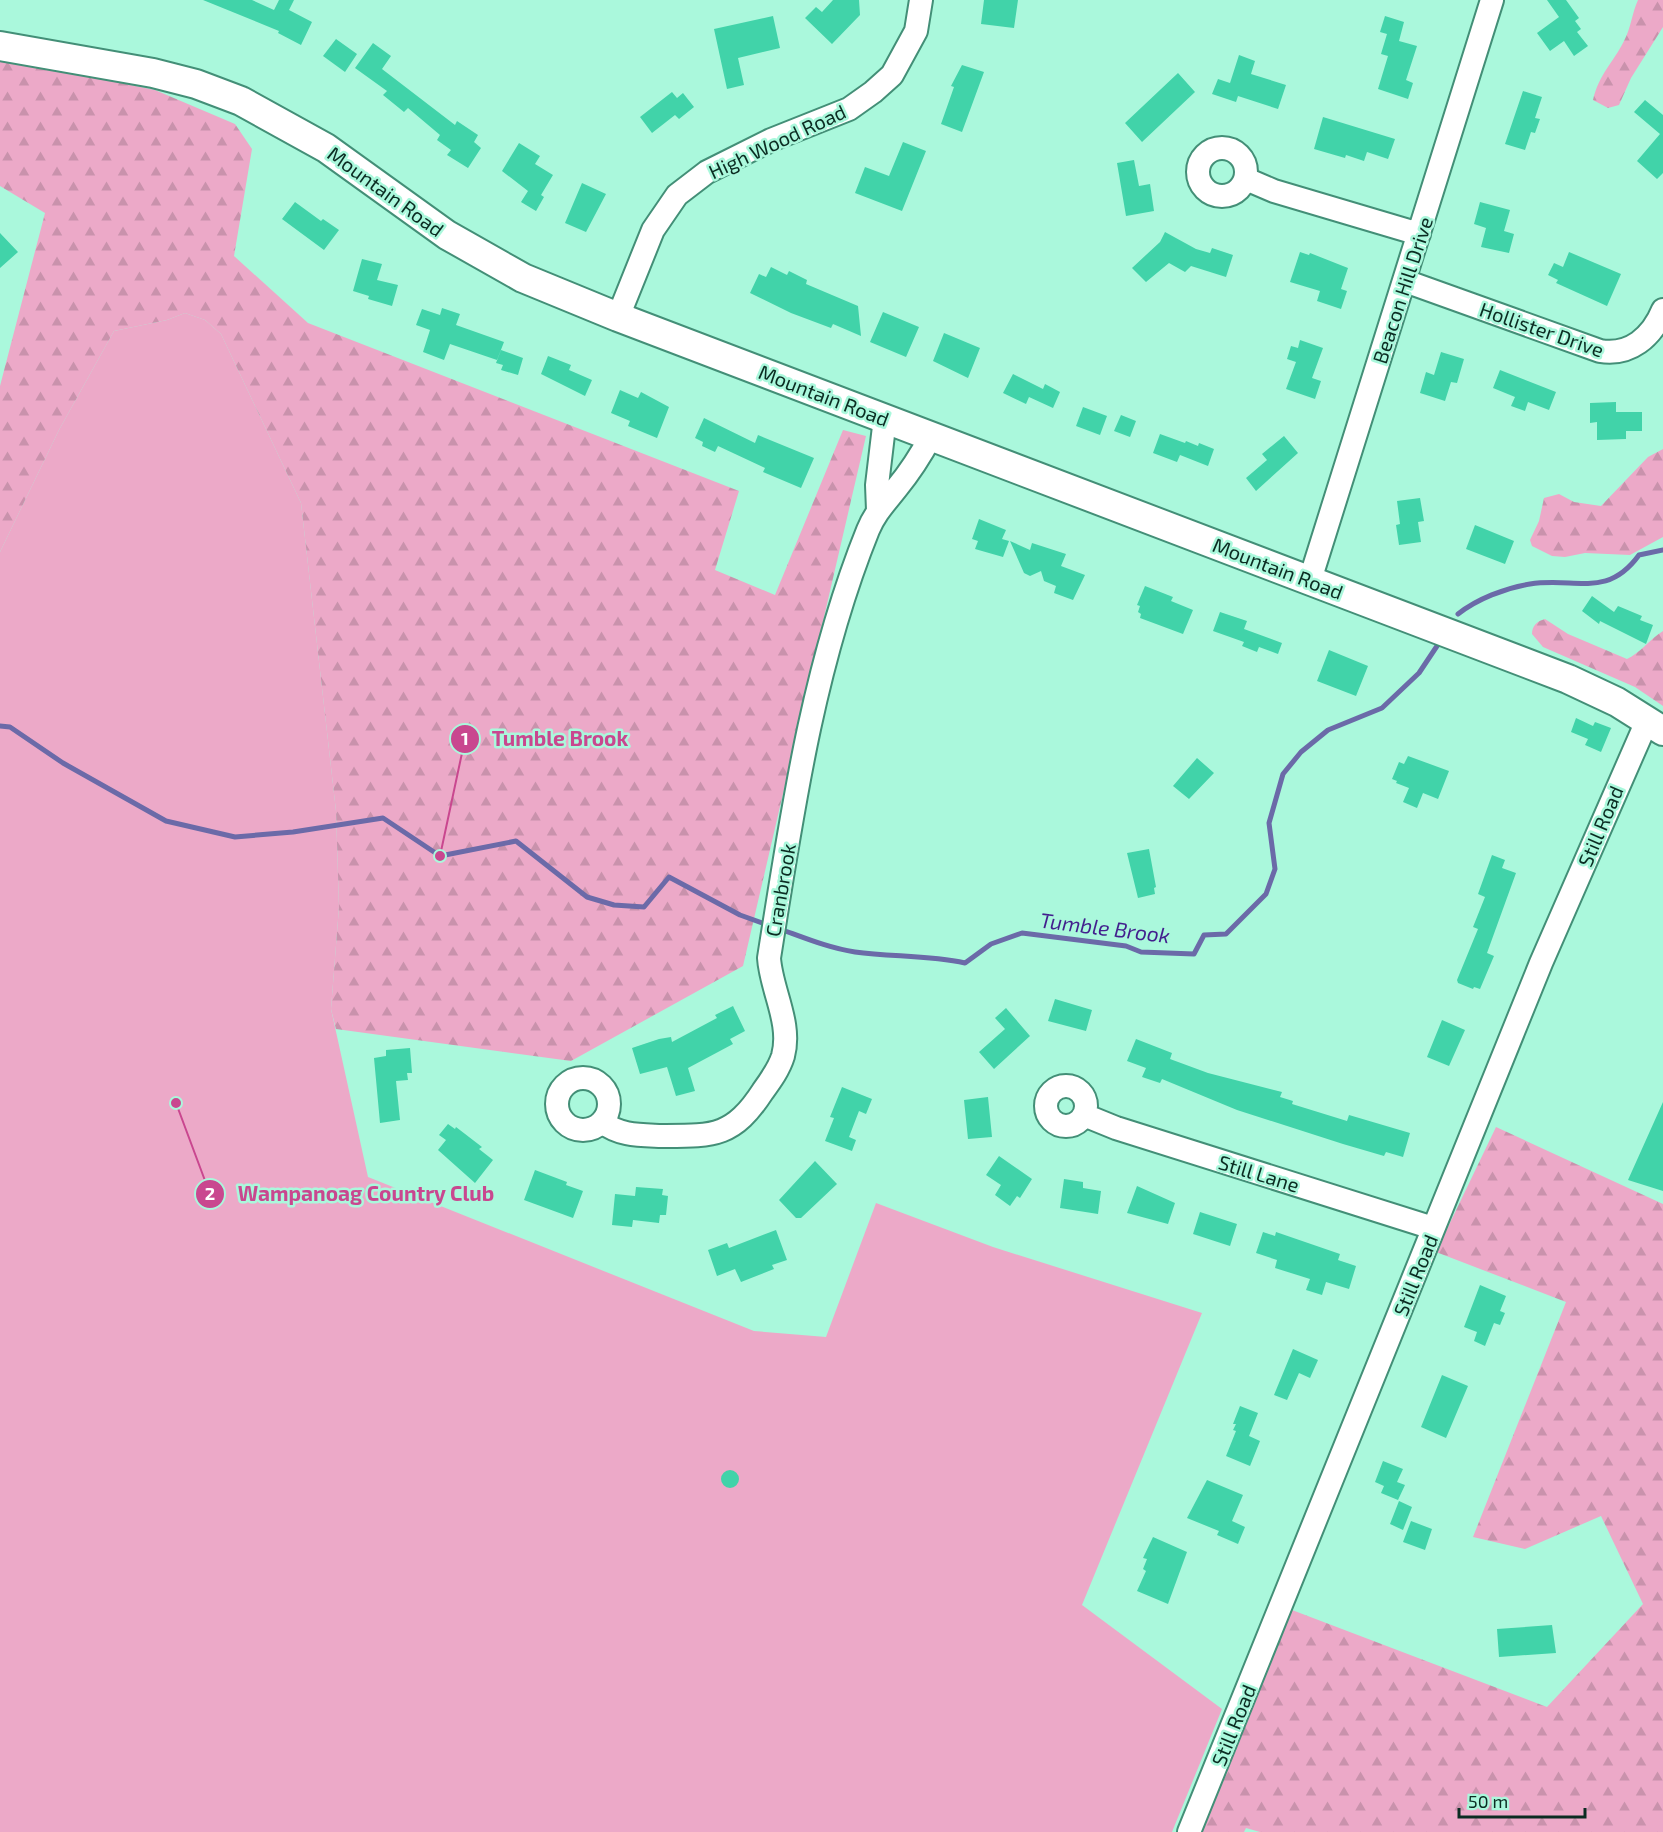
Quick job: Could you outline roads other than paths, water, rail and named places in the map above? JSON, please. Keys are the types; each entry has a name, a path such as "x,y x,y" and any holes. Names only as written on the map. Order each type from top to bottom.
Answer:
{"main road":[{"name":"Mountain Road","path":"0,46 153,73 196,84 241,101 327,148 447,235 523,278 618,317 1568,679 1655,726"}],"street":[{"name":"High Wood Road","path":"618,317 653,230 677,195 707,172 771,140 849,109 873,92 892,75 916,32 921,0"},
{"name":"Beacon Hill Drive","path":"1310,580 1492,0"},
{"path":"1246,179 1274,191 1419,234"},
{"name":"Hollister Drive","path":"1405,281 1600,351 1613,353 1624,351 1646,338 1663,310"},
{"name":"Cranbrook","path":"878,510 877,485 885,418"},
{"name":"Cranbrook","path":"602,1122 614,1132 637,1136 702,1136 733,1126 752,1108 777,1070 786,1042 782,1015 770,972 771,944 813,706 827,653 868,530 878,510 918,460 931,436"},
{"name":"Still Road","path":"1189,1832 1541,963 1655,726"},
{"name":"Still Lane","path":"1084,1115 1116,1128 1433,1228"}],"waterway":[{"name":"Tumble Brook","path":"1458,614 1501,591 1530,584 1603,582 1627,569 1639,555 1663,550"},
{"name":"Tumble Brook","path":"780,929 845,950 965,963 991,944 1022,933 1126,946 1141,952 1194,954 1204,935 1226,934 1266,894 1275,869 1269,823 1283,774 1301,752 1328,730 1382,708 1419,673 1437,646"},
{"name":"Tumble Brook","path":"0,726 10,727 63,763 166,821 235,837 293,832 383,818 440,856 516,841 587,897 614,905 644,907 669,877 740,915 768,925"}],"place":[{"name":"Tumble Brook","path":"440,856"},
{"name":"Wampanoag Country Club","path":"176,1103"}]}
